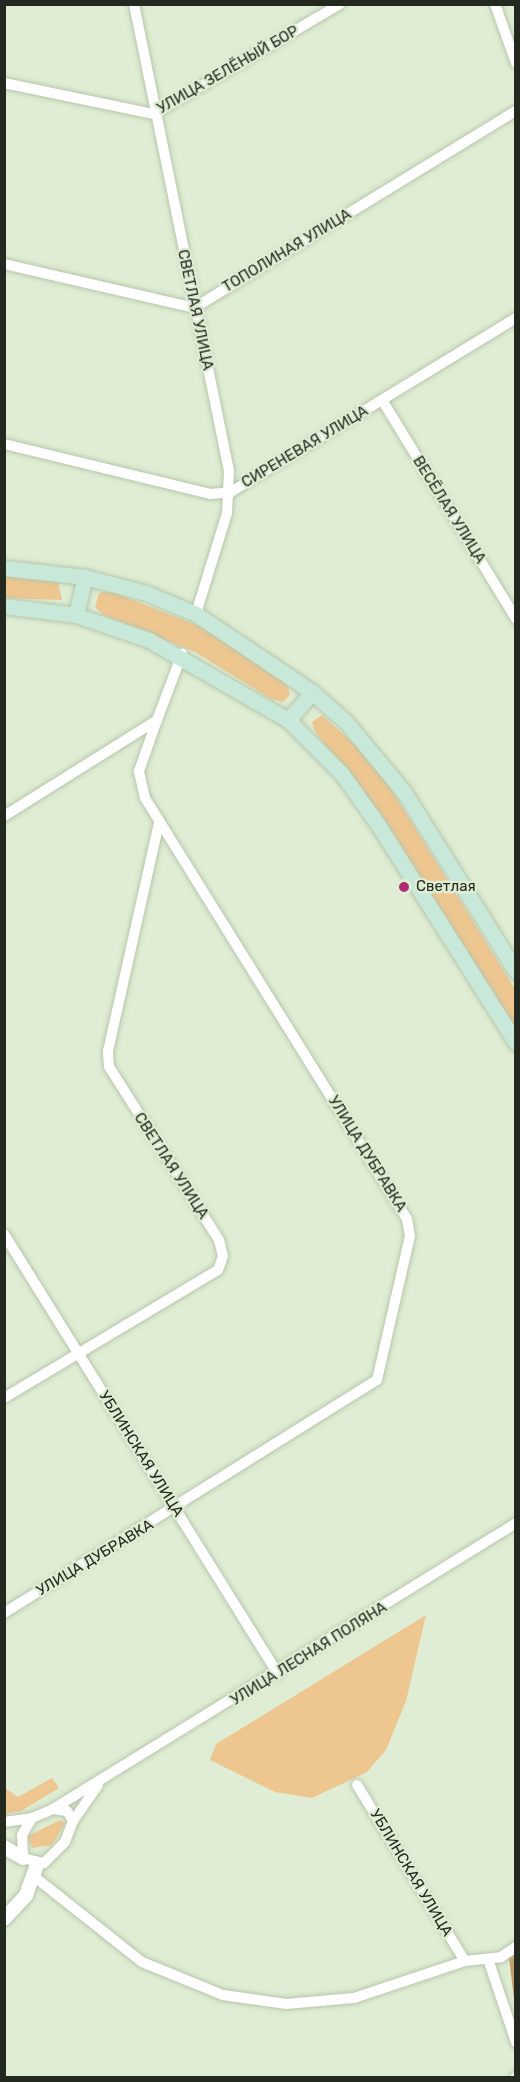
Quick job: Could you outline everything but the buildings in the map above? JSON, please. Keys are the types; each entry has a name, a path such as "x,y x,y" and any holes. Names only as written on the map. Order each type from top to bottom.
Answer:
{"main road":[{"path":"4,568 85,577 196,614 312,692 346,722 404,792 516,971"},
{"path":"76,615 85,577"},
{"path":"4,606 76,615 182,654 288,720 342,774 377,823 516,1043"},
{"path":"288,720 312,692"}],"street":[{"name":"СВЕТЛАЯ УЛИЦА","path":"134,4 154,114 231,492 196,614"},
{"name":"УЛИЦА ЗЕЛЁНЫЙ БОР","path":"4,83 154,114 340,4"},
{"path":"495,4 516,63"},
{"name":"ТОПОЛИНАЯ УЛИЦА","path":"194,308 516,111"},
{"path":"4,264 194,308"},
{"name":"СИРЕНЕВАЯ УЛИЦА","path":"4,444 210,494 231,492 516,318"},
{"name":"ВЕСЁЛАЯ УЛИЦА","path":"382,400 516,619"},
{"path":"4,816 156,720 182,654"},
{"name":"УЛИЦА ДУБРАВКА","path":"4,1613 176,1509 377,1380 410,1236 407,1219 159,822 139,784 156,720"},
{"name":"СВЕТЛАЯ УЛИЦА","path":"4,1398 218,1270 223,1256 219,1240 109,1067 108,1051 159,822"},
{"name":"УБЛИНСКАЯ УЛИЦА","path":"4,1234 278,1674"},
{"name":"УЛИЦА ЛЕСНАЯ ПОЛЯНА","path":"4,1822 32,1818 53,1809 100,1782 278,1674 516,1523"},
{"name":"УЛИЦА ЛЕСНАЯ ПОЛЯНА","path":"36,1871 54,1855 73,1821 100,1782"},
{"name":"УБЛИНСКАЯ УЛИЦА","path":"357,1785 465,1961"},
{"path":"53,1809 67,1811 73,1821"},
{"path":"23,1858 22,1835 32,1818"},
{"path":"4,1847 23,1858 142,1962 223,1995 321,2003 398,1986 465,1961 488,1959 516,1947"},
{"path":"4,1919 36,1871"},
{"path":"488,1959 516,2042"}],"shaded area":[{"path":"4,575 58,581 62,600 5,598"},
{"path":"110,591 199,626 286,680 290,695 283,702 271,699 195,652 103,615 95,607 99,593"},
{"path":"322,715 365,754 391,789 515,989 515,1031 379,812 315,732 312,722"},
{"path":"426,1615 406,1701 386,1750 367,1772 312,1798 275,1792 210,1760 216,1744"},
{"path":"52,1778 59,1788 21,1811 5,1814 5,1788 18,1797"},
{"path":"60,1820 65,1823 52,1845 32,1848 28,1836"},
{"path":"515,1954 515,2007 509,1958"}],"place":[{"name":"Светлая","path":"404,887"}]}
